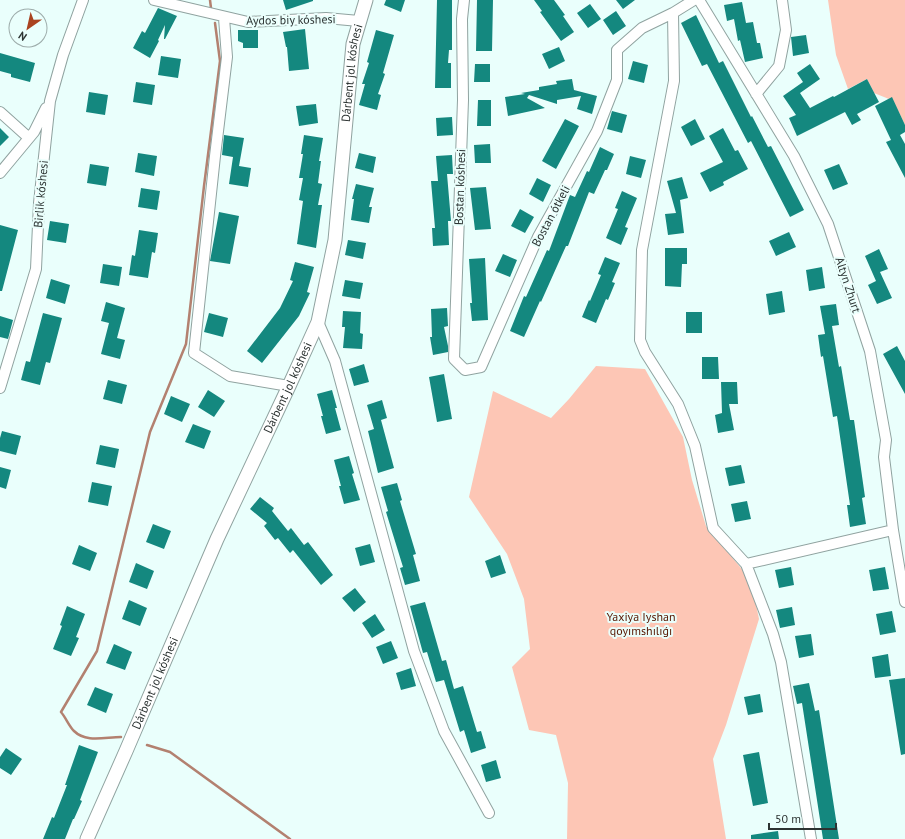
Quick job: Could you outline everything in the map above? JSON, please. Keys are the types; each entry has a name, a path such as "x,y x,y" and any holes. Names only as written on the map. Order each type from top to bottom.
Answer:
{"main road":[{"name":"Dárbent jol kóshesi","path":"87,839 217,539 318,322 335,240 353,44 366,0"}],"street":[{"name":"Birlik kóshesi","path":"0,388 36,269 39,203 50,101 63,55 83,0"},
{"name":"Aydos biy kóshesi","path":"154,0 224,18 248,22 326,18 359,21"},
{"name":"Bostan kóshesi","path":"464,0 462,19 464,100 454,358 465,370"},
{"path":"694,0 673,13 674,81 642,250 640,340 645,352 678,404 695,446 713,528 746,564 773,634 781,662 811,839"},
{"name":"Altyn Zhurt","path":"699,0 794,156 828,224 870,351 886,440 884,457 893,530 905,602"},
{"path":"756,94 779,66 786,30 782,0"},
{"name":"Bostan ótkeli","path":"465,370 481,367 538,237 597,131 617,80 617,50 642,28 673,13"},
{"path":"224,18 227,57 194,353 230,376 289,386"},
{"path":"0,173 34,132 50,101"},
{"path":"0,112 29,138"},
{"path":"318,322 335,360 414,651 444,731 489,813"},
{"path":"746,564 893,530"}],"green space":[{"path":"828,0 905,0 905,125 892,98 889,99 874,93 867,79 848,89 836,55"},
{"name":"Yaxiya Iyshan qoyımshılıǵı","path":"596,366 645,369 683,437 692,480 706,526 751,580 759,619 726,725 713,759 726,839 567,839 568,783 556,735 529,730 512,667 530,649 524,599 507,554 469,497 493,391 551,418"}],"building":[{"path":"283,0 313,0 313,1 286,10"},
{"path":"386,0 405,0 401,12 384,5"},
{"path":"437,0 452,0 452,50 449,50 448,63 451,63 451,88 435,88"},
{"path":"477,0 493,0 492,51 476,51"},
{"path":"534,0 554,0 565,15 563,16 574,32 561,41 540,12 542,11"},
{"path":"616,0 635,0 623,9"},
{"path":"742,2 746,23 753,22 757,43 760,43 763,58 745,62 740,40 738,41 734,19 727,21 724,5"},
{"path":"590,4 601,19 588,28 577,13"},
{"path":"158,8 177,16 164,39 165,25 150,58 133,48 142,31 145,33"},
{"path":"616,11 626,26 613,35 603,20"},
{"path":"696,15 719,63 723,61 751,117 752,116 768,147 771,146 804,210 790,217 751,141 748,143 707,64 702,66 681,23"},
{"path":"305,29 309,69 289,71 287,47 283,32"},
{"path":"238,30 258,30 258,48 243,48 243,43 238,41"},
{"path":"376,30 394,35 383,73 385,74 378,94 381,95 377,110 359,105 365,84 362,84 369,63 367,62"},
{"path":"806,35 809,53 793,56 791,37"},
{"path":"559,47 565,61 549,69 542,54"},
{"path":"0,53 35,63 30,82 11,77 11,74 0,71"},
{"path":"161,56 181,59 178,78 158,75"},
{"path":"633,61 648,65 644,83 628,79"},
{"path":"475,64 490,64 490,82 474,82"},
{"path":"810,64 820,79 800,93 810,108 867,79 879,102 857,114 861,120 852,125 845,112 797,136 789,118 796,115 783,96 803,82 797,73"},
{"path":"572,79 574,90 597,96 592,114 577,109 581,96 557,100 557,104 529,95 527,98 545,108 508,116 505,97 525,94 521,93 539,90 539,87 557,84 556,81"},
{"path":"136,82 155,85 152,105 133,102"},
{"path":"89,92 108,95 105,115 86,112"},
{"path":"892,97 905,125 905,132 900,135 905,144 905,178 886,142 891,140 875,106"},
{"path":"478,100 491,100 491,126 477,126"},
{"path":"316,104 318,123 299,126 296,106"},
{"path":"612,111 627,115 622,133 607,129"},
{"path":"452,117 453,135 437,136 436,118"},
{"path":"565,119 579,126 556,169 542,161"},
{"path":"695,119 705,139 691,146 681,127"},
{"path":"0,128 9,137 0,146"},
{"path":"723,128 735,151 738,150 748,169 723,182 724,185 710,192 700,173 723,162 709,136"},
{"path":"224,135 244,138 239,166 251,168 248,187 229,184 233,157 222,155"},
{"path":"304,135 323,138 319,161 321,161 318,183 322,184 318,205 322,205 316,248 297,244 303,201 299,200 303,178 299,178 303,154 301,154"},
{"path":"490,144 491,163 475,163 474,145"},
{"path":"600,147 614,154 607,170 605,170 594,194 589,192 568,246 566,246 524,337 510,331 524,296 526,297 547,250 549,251 570,195 575,197 587,171 589,172"},
{"path":"138,153 157,156 154,176 135,172"},
{"path":"359,153 376,157 373,173 355,168"},
{"path":"452,155 453,174 447,174 451,221 448,221 449,245 433,246 432,228 435,228 431,181 438,181 436,156"},
{"path":"630,156 646,160 641,178 626,174"},
{"path":"90,164 109,167 106,186 87,183"},
{"path":"839,164 848,184 833,190 824,170"},
{"path":"682,177 688,198 680,200 684,233 668,235 665,214 676,213 667,181"},
{"path":"537,178 551,185 543,202 529,194"},
{"path":"356,184 374,188 369,207 372,207 369,223 351,220 354,199 352,199"},
{"path":"486,187 491,229 475,230 470,188"},
{"path":"141,188 160,191 157,210 138,207"},
{"path":"622,191 637,198 625,227 628,228 621,245 606,238 618,209 615,208"},
{"path":"520,209 534,217 525,233 511,226"},
{"path":"219,212 239,216 230,264 210,261"},
{"path":"50,221 69,224 66,243 47,240"},
{"path":"0,225 18,230 2,291 0,291"},
{"path":"139,230 158,233 155,253 152,252 148,278 129,275 132,255 135,256"},
{"path":"789,232 796,247 776,256 769,241"},
{"path":"348,240 366,243 363,259 345,255"},
{"path":"665,248 687,248 687,264 682,264 681,287 665,286"},
{"path":"879,249 888,269 880,272 892,298 877,304 868,285 876,281 865,256"},
{"path":"503,254 517,260 510,277 495,271"},
{"path":"605,257 620,263 612,282 615,283 608,300 606,299 596,323 582,317 601,275 598,274"},
{"path":"485,258 488,320 472,321 469,259"},
{"path":"295,262 314,267 307,292 310,293 299,316 262,363 247,351 280,308 293,281 290,280"},
{"path":"103,264 122,267 119,286 100,283"},
{"path":"822,267 825,288 809,291 806,270"},
{"path":"51,279 70,285 65,304 46,298"},
{"path":"345,280 363,283 360,299 342,296"},
{"path":"782,291 785,312 769,315 766,294"},
{"path":"106,302 125,308 117,338 125,340 120,359 101,354 109,323 101,321"},
{"path":"836,304 839,325 832,326 839,367 841,366 850,420 854,420 865,497 862,498 866,524 850,527 847,505 850,505 837,416 833,417 818,335 825,334 820,306"},
{"path":"447,308 448,326 444,327 448,352 433,355 430,337 432,337 431,309"},
{"path":"343,311 361,312 360,333 363,334 362,349 343,348 345,327 342,327"},
{"path":"686,312 702,312 702,333 686,333"},
{"path":"43,313 62,318 50,363 46,362 40,385 21,380 26,361 30,362"},
{"path":"209,313 228,318 223,337 204,332"},
{"path":"0,316 13,320 8,339 0,337"},
{"path":"897,346 905,361 905,394 883,354"},
{"path":"702,357 718,357 719,379 702,379"},
{"path":"364,364 369,382 354,386 349,369"},
{"path":"444,374 452,419 437,422 429,377"},
{"path":"108,380 127,385 122,404 103,399"},
{"path":"721,382 737,382 738,404 729,404 734,430 718,433 715,415 722,413"},
{"path":"208,390 225,401 214,417 198,407"},
{"path":"332,390 341,430 326,434 317,394"},
{"path":"171,396 190,404 182,422 164,414"},
{"path":"382,400 387,418 381,420 394,468 378,473 368,431 374,429 367,405"},
{"path":"193,424 211,431 204,449 185,442"},
{"path":"2,431 21,436 16,455 0,451 0,438"},
{"path":"100,445 119,449 115,468 96,464"},
{"path":"349,456 354,473 352,474 360,500 344,504 334,460"},
{"path":"741,465 745,483 729,486 725,468"},
{"path":"0,467 11,470 6,489 0,487"},
{"path":"92,482 112,486 108,506 88,502"},
{"path":"397,483 402,500 400,501 416,554 413,555 420,581 405,585 400,568 403,567 386,512 388,511 381,487"},
{"path":"260,497 274,508 272,511 288,531 291,528 304,545 308,542 333,575 321,585 293,550 290,553 278,538 275,540 264,526 267,523 250,509"},
{"path":"747,501 751,519 735,522 731,504"},
{"path":"153,524 171,531 164,549 146,542"},
{"path":"370,544 375,562 360,566 355,548"},
{"path":"79,545 97,553 90,571 72,564"},
{"path":"500,555 506,573 491,578 485,561"},
{"path":"136,563 154,571 147,589 129,582"},
{"path":"791,567 794,585 779,588 775,570"},
{"path":"885,567 889,589 873,591 869,570"},
{"path":"355,588 366,602 354,612 342,598"},
{"path":"129,600 147,608 140,626 122,619"},
{"path":"425,602 442,661 446,660 454,689 463,686 477,732 481,731 486,748 471,753 464,730 460,732 444,680 436,682 427,652 423,653 410,606"},
{"path":"67,606 85,614 76,637 79,638 71,656 53,649 62,626 60,625"},
{"path":"792,607 795,625 780,628 776,610"},
{"path":"892,611 896,632 880,635 876,614"},
{"path":"375,614 385,630 372,638 362,623"},
{"path":"811,634 814,655 799,658 795,636"},
{"path":"391,641 398,658 383,664 376,647"},
{"path":"114,644 132,652 125,670 106,663"},
{"path":"888,654 891,676 875,678 872,657"},
{"path":"411,668 416,686 401,690 396,673"},
{"path":"905,678 905,754 901,755 889,680"},
{"path":"809,683 815,711 819,710 839,839 823,839 802,703 797,704 793,686"},
{"path":"95,687 113,694 106,713 87,705"},
{"path":"760,694 763,712 748,715 744,697"},
{"path":"79,745 98,752 80,800 82,801 65,839 43,839 52,817 54,818 67,785 65,785"},
{"path":"6,748 22,759 11,775 0,768 0,757"},
{"path":"759,752 768,803 753,806 743,755"},
{"path":"496,760 501,778 486,782 481,765"},
{"path":"778,831 779,839 751,839 751,835"}],"waterway":[{"path":"210,0 211,8"},
{"path":"121,737 90,738 79,735 74,731 61,712 97,651 150,432 186,344 220,61 215,23"},
{"path":"147,745 170,752 290,839"}]}
